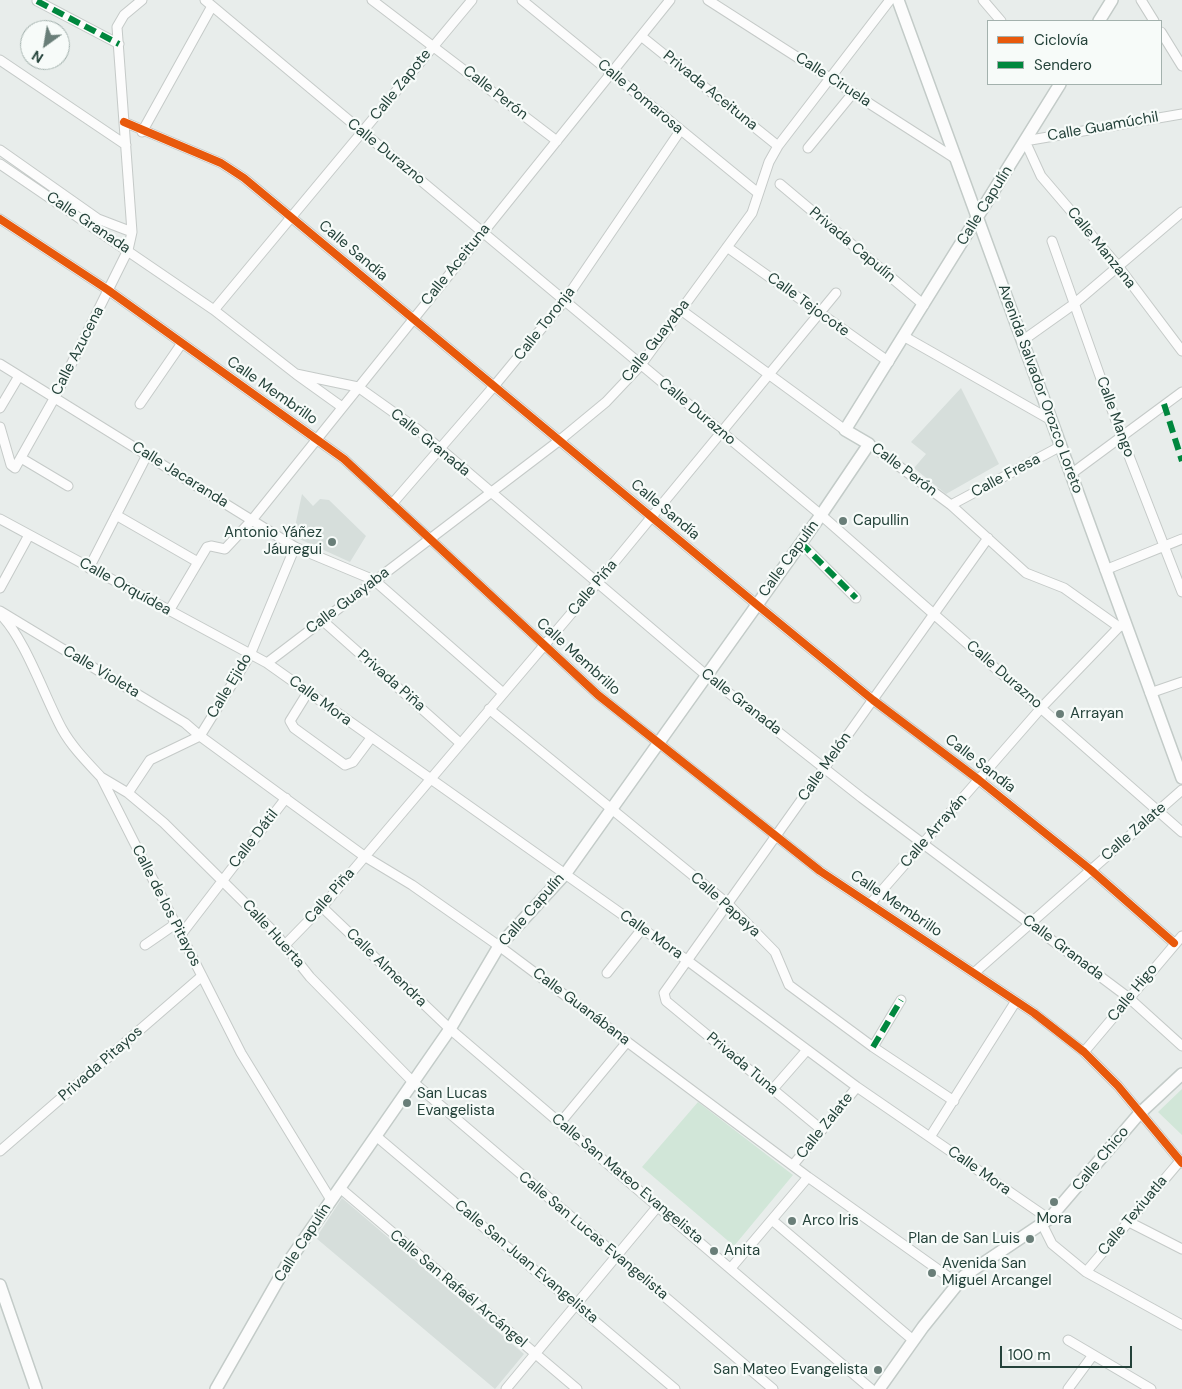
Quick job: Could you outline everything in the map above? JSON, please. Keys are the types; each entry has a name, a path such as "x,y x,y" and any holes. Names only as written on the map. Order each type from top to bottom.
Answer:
{"street":[{"name":"Calle Azucena","path":"0,426 11,466 14,468 55,397 128,250 132,232 117,27 119,21 142,0"},
{"name":"Calle Perón","path":"372,0 557,141"},
{"name":"Calle Zapote","path":"214,310 472,0"},
{"name":"Calle Pomarosa","path":"522,0 758,193"},
{"name":"Calle Aceituna","path":"169,611 196,562 208,546 223,550 228,547 252,520 670,0"},
{"name":"Calle Ciruela","path":"708,0 722,4 830,78 957,160"},
{"name":"Calle Guayaba","path":"267,663 560,440 606,402 640,366 752,213 758,193 778,146 891,0"},
{"name":"Avenida Salvador Orozco Loreto","path":"891,0 957,160 1052,420 1105,570 1122,626 1182,778"},
{"path":"983,0 1000,20"},
{"path":"1141,0 1153,20"},
{"path":"37,1 119,44"},
{"path":"1099,20 1107,2"},
{"path":"142,132 208,3"},
{"name":"Calle Durazno","path":"208,3 483,231 640,366 821,515 1042,707 1182,832"},
{"path":"1162,34 1182,66"},
{"name":"Privada Aceituna","path":"642,36 778,146"},
{"path":"0,60 126,145"},
{"name":"Calle Capulín","path":"845,430 905,337 1025,141 1057,85"},
{"path":"808,148 853,93"},
{"name":"Calle Guamúchil","path":"1025,141 1182,114"},
{"name":"Calle Sandía","path":"124,122 142,132 220,163 244,178 756,604 873,700 979,780 1091,870 1174,943"},
{"name":"Calle Toronja","path":"392,504 495,386 565,300 680,131"},
{"name":"Calle Manzana","path":"1025,141 1041,176 1118,266 1182,351"},
{"path":"0,150 98,219 132,232"},
{"name":"Calle Granada","path":"0,164 214,310 296,374 342,406"},
{"name":"Privada Capulín","path":"780,184 924,305"},
{"path":"1022,341 1074,304 1182,212"},
{"name":"Calle Membrillo","path":"0,219 108,290 344,459 598,695 659,744 820,871 1034,1012 1084,1052 1118,1086 1139,1114 1181,1162"},
{"name":"Calle Mango","path":"1052,241 1122,438 1182,592"},
{"name":"Calle Tejocote","path":"727,247 818,314 889,362"},
{"name":"Calle Piña","path":"285,945 322,907 598,582 836,293"},
{"name":"Calle Perón","path":"682,310 951,505 1026,573 1064,588 1122,626"},
{"path":"905,337 1052,420"},
{"path":"140,404 182,343"},
{"name":"Calle Jacaranda","path":"0,364 294,547 374,580 503,693"},
{"name":"Calle Granada","path":"296,374 358,388 440,449 706,675 924,844 1129,998 1182,1046"},
{"path":"0,408 19,376"},
{"path":"1071,474 1182,392"},
{"name":"Calle Capulín","path":"216,1389 290,1260 450,1029 499,946 566,873 821,515 869,444"},
{"name":"Calle Fresa","path":"951,505 1061,446"},
{"path":"89,568 147,455"},
{"path":"21,458 68,486"},
{"path":"116,515 196,562"},
{"name":"Calle Orquídea","path":"0,519 250,655"},
{"path":"0,588 29,535"},
{"name":"Calle Melón","path":"664,996 665,990 688,961 988,538"},
{"path":"1105,570 1182,539"},
{"path":"801,543 856,598"},
{"name":"Calle Ejido","path":"128,793 150,760 200,736 250,655 294,547"},
{"name":"Calle Violeta","path":"0,613 185,723 200,736"},
{"name":"Calle de los Pitayos","path":"0,613 18,639 63,730 100,777 174,925 241,1052 331,1200"},
{"name":"Privada Piña","path":"322,620 460,743"},
{"name":"Calle Arrayán","path":"871,903 1042,707 1122,626"},
{"name":"Calle Mora","path":"250,655 267,663 371,738 566,873 857,1087 930,1137 1046,1222"},
{"path":"1150,693 1182,682"},
{"path":"308,692 290,724 301,734 348,765 353,762 371,738"},
{"name":"Calle Papaya","path":"489,709 728,904 775,952 789,985 872,1046 954,1101"},
{"name":"Calle Guanábana","path":"200,736 364,856 412,885 499,946 808,1177 957,1283"},
{"name":"Calle Huerta","path":"100,777 128,793 164,823 276,933 310,977 413,1082"},
{"name":"Calle Zalate","path":"974,973 1182,790"},
{"name":"Calle Dátil","path":"180,936 286,798"},
{"name":"Calle Almendra","path":"322,907 450,1029"},
{"path":"145,945 174,925"},
{"path":"607,974 642,929"},
{"name":"Calle Higo","path":"1084,1052 1174,943 1182,936"},
{"name":"Privada Pitayos","path":"0,1151 202,976"},
{"name":"Privada Tuna","path":"664,996 666,1002 822,1130"},
{"path":"872,1046 901,1000"},
{"path":"930,1137 1016,1001"},
{"name":"Calle San Mateo Evangelista","path":"450,1029 871,1389"},
{"path":"560,1123 627,1042"},
{"path":"773,1089 807,1050"},
{"name":"Calle Chico","path":"879,1389 957,1283 964,1276 1046,1222 1139,1114 1182,1074"},
{"name":"Calle San Lucas Evangelista","path":"413,1082 773,1389"},
{"name":"Calle Zalate","path":"793,1165 857,1087"},
{"name":"Calle San Juan Evangelista","path":"376,1136 675,1389"},
{"name":"Calle Texiuatla","path":"1086,1272 1181,1162"},
{"path":"731,1268 808,1177"},
{"name":"Calle San Rafaél Arcángel","path":"340,1188 577,1389"},
{"path":"506,1389 658,1206"},
{"path":"772,1220 914,1340"},
{"path":"1046,1222 1052,1244 1086,1272 1182,1326"},
{"path":"1129,1222 1182,1249"},
{"path":"0,1285 36,1389"},
{"path":"1068,1340 1151,1389"},
{"path":"1068,1389 1093,1355"}],"shaded area":[{"path":"961,388 999,464 946,494 914,468 926,454 911,442"},
{"path":"302,494 313,506 320,499 329,500 366,536 350,562 293,536"},
{"path":"342,1198 524,1354 495,1389 316,1238"}],"green space":[{"path":"1182,1089 1182,1135 1158,1112"},
{"path":"698,1102 793,1175 734,1246 642,1167"}],"marked path":[{"path":"37,1 119,44"},
{"path":"1164,404 1182,461"},
{"path":"801,543 856,598"},
{"path":"873,1047 901,1000"}],"cycle path":[{"path":"124,122 221,163 244,178 756,604 873,700 979,780 1091,870 1174,943"},
{"path":"0,219 108,290 344,459 598,695 820,871 1034,1013 1084,1052 1118,1086 1182,1163"}],"place":[{"name":"Capullin","path":"843,521"},
{"name":"Antonio Yáñez Jáuregui","path":"332,542"},
{"name":"Arrayan","path":"1060,714"},
{"name":"San Lucas Evangelista","path":"407,1103"},
{"name":"Mora","path":"1054,1202"},
{"name":"Arco Iris","path":"792,1221"},
{"name":"Plan de San Luis","path":"1030,1239"},
{"name":"Anita","path":"714,1251"},
{"name":"Avenida San Miguel Arcangel","path":"932,1273"},
{"name":"San Mateo Evangelista","path":"878,1370"}]}
